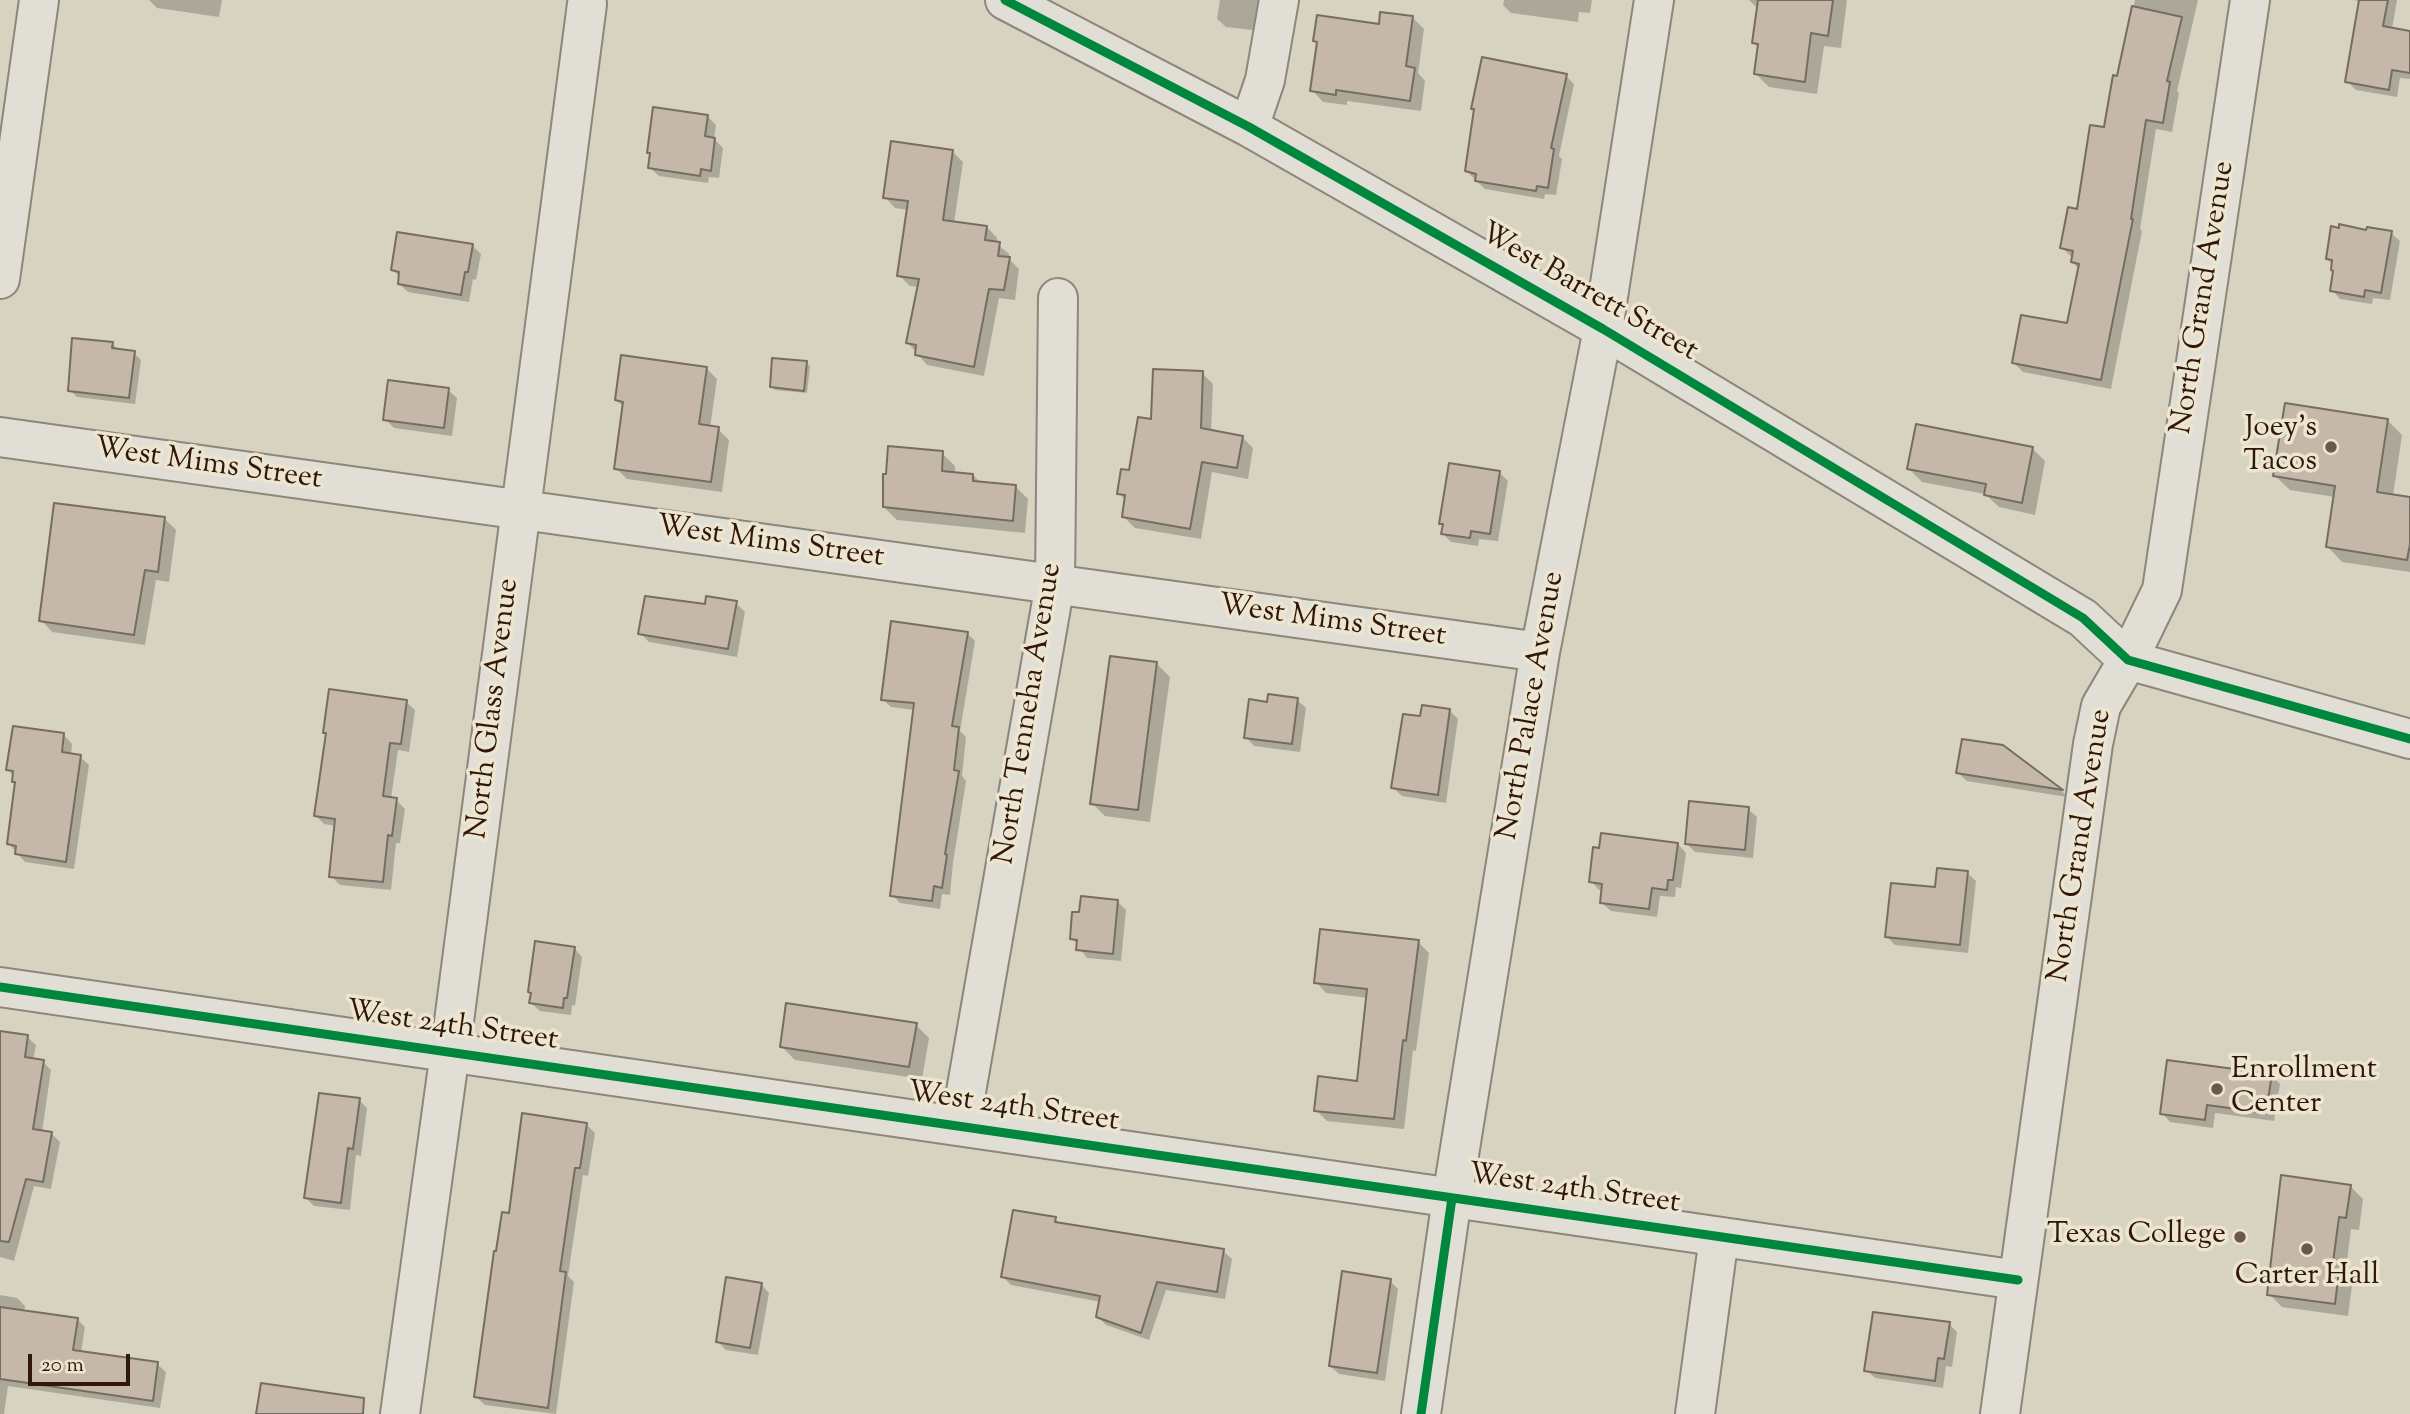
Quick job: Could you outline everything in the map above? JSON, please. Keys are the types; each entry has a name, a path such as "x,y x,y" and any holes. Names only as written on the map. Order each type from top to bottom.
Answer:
{"street":[{"path":"0,279 39,0"},
{"name":"West Barrett Street","path":"1005,0 1249,127 1603,329 2083,618 2128,660"},
{"path":"1249,127 1265,80 1279,0"},
{"name":"North Palace Avenue","path":"1421,1414 1452,1198 1540,652 1603,329 1654,0"},
{"name":"North Grand Avenue","path":"2000,1414 2093,744 2101,706 2128,660 2162,590 2250,0"},
{"name":"North Glass Avenue","path":"400,1414 587,4"},
{"name":"North Tenneha Avenue","path":"960,1126 1055,584 1058,298"},
{"name":"West Mims Street","path":"0,437 1540,652"},
{"path":"2128,660 2410,739"},
{"name":"West 24th Street","path":"0,987 2018,1280"},
{"path":"1695,1414 1719,1237"}],"building":[{"path":"1758,0 1833,0 1828,36 1811,33 1805,82 1754,74 1758,44 1752,43"},
{"path":"2359,0 2388,0 2383,26 2410,31 2410,73 2392,70 2389,90 2345,82"},
{"path":"2132,6 2182,17 2167,81 2170,82 2163,123 2146,120 2133,219 2101,380 2012,363 2021,315 2067,323 2079,264 2071,262 2073,251 2060,248 2068,207 2077,209 2090,125 2104,127 2113,75 2117,76"},
{"path":"1380,12 1413,16 1406,66 1415,68 1410,101 1336,90 1336,95 1310,91 1317,42 1313,41 1317,15 1379,24"},
{"path":"1482,57 1567,74 1551,148 1554,149 1548,188 1537,186 1536,191 1475,181 1476,174 1465,171 1474,109 1471,109"},
{"path":"653,107 708,115 705,136 715,138 711,171 701,169 700,176 648,168 650,153 647,153"},
{"path":"891,141 953,150 943,220 987,226 985,240 1000,242 998,256 1010,257 1004,290 989,289 974,367 915,355 916,345 906,343 919,279 897,276 908,201 883,198"},
{"path":"2339,224 2366,230 2367,227 2392,231 2381,293 2365,290 2364,297 2330,291 2332,260 2326,259 2331,226 2339,228"},
{"path":"397,232 473,244 461,295 398,284 399,272 391,270"},
{"path":"72,338 113,342 112,348 135,351 129,398 68,391"},
{"path":"621,355 707,367 699,424 719,427 711,482 614,469 623,402 615,400"},
{"path":"772,358 807,361 804,391 770,387"},
{"path":"1153,369 1203,371 1201,428 1243,436 1237,468 1202,462 1190,529 1122,517 1125,495 1117,494 1121,469 1129,470 1138,417 1151,419"},
{"path":"388,380 449,388 444,428 383,420"},
{"name":"Joey's Tacos","path":"2285,403 2388,419 2377,492 2410,497 2410,544 2407,560 2326,547 2335,486 2273,476"},
{"path":"1916,424 2033,447 2022,503 1984,495 1986,484 1907,469"},
{"path":"888,446 943,451 942,471 973,474 973,481 1016,485 1013,521 883,507 883,474 886,474"},
{"path":"1449,463 1500,471 1490,534 1471,531 1470,538 1441,534 1443,524 1439,524"},
{"path":"54,503 165,517 158,572 145,570 134,635 39,621"},
{"path":"645,596 705,604 706,596 737,601 728,649 638,634"},
{"path":"891,621 968,632 952,726 959,727 954,770 959,771 942,888 934,886 932,901 890,896 914,703 881,700"},
{"path":"1110,656 1157,662 1138,810 1090,804"},
{"path":"329,689 407,700 401,744 390,743 383,796 397,798 392,836 388,835 383,882 329,877 335,819 314,816 326,733 323,733"},
{"path":"1268,694 1298,698 1292,744 1244,738 1249,699 1267,702"},
{"path":"1422,705 1450,709 1438,795 1391,788 1403,714 1420,716"},
{"path":"13,726 64,733 62,752 81,755 66,862 15,854 16,846 7,844 15,782 12,782 13,771 6,770"},
{"path":"1962,739 2003,745 2063,790 1956,773"},
{"path":"1689,801 1749,807 1745,850 1685,844"},
{"path":"1601,833 1678,843 1673,880 1668,880 1667,890 1652,888 1649,909 1600,903 1602,884 1589,882 1593,847 1599,848"},
{"path":"1937,868 1968,871 1960,945 1885,937 1891,883 1935,887"},
{"path":"1081,896 1118,900 1113,954 1076,950 1077,940 1070,939 1072,912 1079,912"},
{"path":"1320,929 1419,940 1394,1119 1314,1111 1318,1076 1357,1081 1367,989 1314,983"},
{"path":"535,941 575,947 563,1008 529,1003"},
{"path":"786,1003 917,1023 909,1067 780,1047"},
{"path":"0,1031 28,1035 25,1057 44,1060 33,1129 52,1132 43,1182 26,1179 9,1242 0,1241"},
{"name":"Enrollment Center","path":"2167,1060 2272,1074 2266,1113 2207,1105 2205,1120 2160,1114"},
{"path":"319,1093 360,1098 353,1149 348,1148 341,1203 304,1198"},
{"path":"522,1113 587,1123 580,1168 575,1168 560,1271 566,1272 548,1408 474,1397 494,1251 502,1212 509,1213"},
{"name":"Carter Hall","path":"2281,1175 2351,1185 2346,1218 2339,1217 2332,1270 2339,1271 2335,1304 2267,1295"},
{"path":"1013,1210 1056,1217 1055,1222 1224,1249 1217,1292 1157,1282 1141,1333 1096,1317 1100,1296 1001,1277"},
{"path":"1342,1271 1391,1279 1377,1373 1329,1366"},
{"path":"726,1277 762,1283 750,1348 716,1342"},
{"path":"0,1307 78,1318 73,1350 158,1362 153,1401 0,1379"},
{"path":"1873,1312 1950,1322 1944,1359 1938,1358 1935,1381 1864,1371"},
{"path":"261,1383 364,1398 363,1414 256,1414"}],"cycle path":[{"path":"1005,0 1249,127 1603,329 2083,618 2128,660 2410,739"},
{"path":"0,987 2018,1280"},
{"path":"1421,1414 1452,1198"}],"place":[{"name":"Joey's Tacos","path":"2331,447"},
{"name":"Enrollment Center","path":"2217,1089"},
{"name":"Texas College","path":"2240,1237"},
{"name":"Carter Hall","path":"2307,1249"}]}
